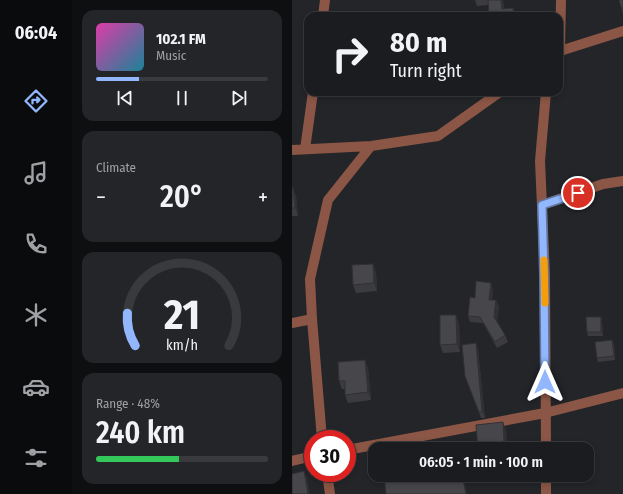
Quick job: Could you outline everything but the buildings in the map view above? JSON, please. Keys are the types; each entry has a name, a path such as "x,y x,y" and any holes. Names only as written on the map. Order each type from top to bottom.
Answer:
{"street":[{"path":"324,12 325,0"},
{"path":"561,0 561,12"},
{"path":"563,50 623,31"},
{"path":"305,149 312,96"},
{"path":"292,150 371,146 438,136 494,96"},
{"path":"546,96 540,161 544,275 546,442"},
{"path":"321,430 310,279 328,200 371,146"},
{"path":"542,205 603,184 623,181"},
{"path":"292,323 312,319"},
{"path":"356,448 545,413 623,393"},
{"path":"292,461 304,458"},
{"path":"328,482 330,494"},
{"path":"546,482 546,494"}],"slow traffic":[{"path":"544,260 545,303"}],"route":[{"path":"545,382 542,205 578,193"}]}
